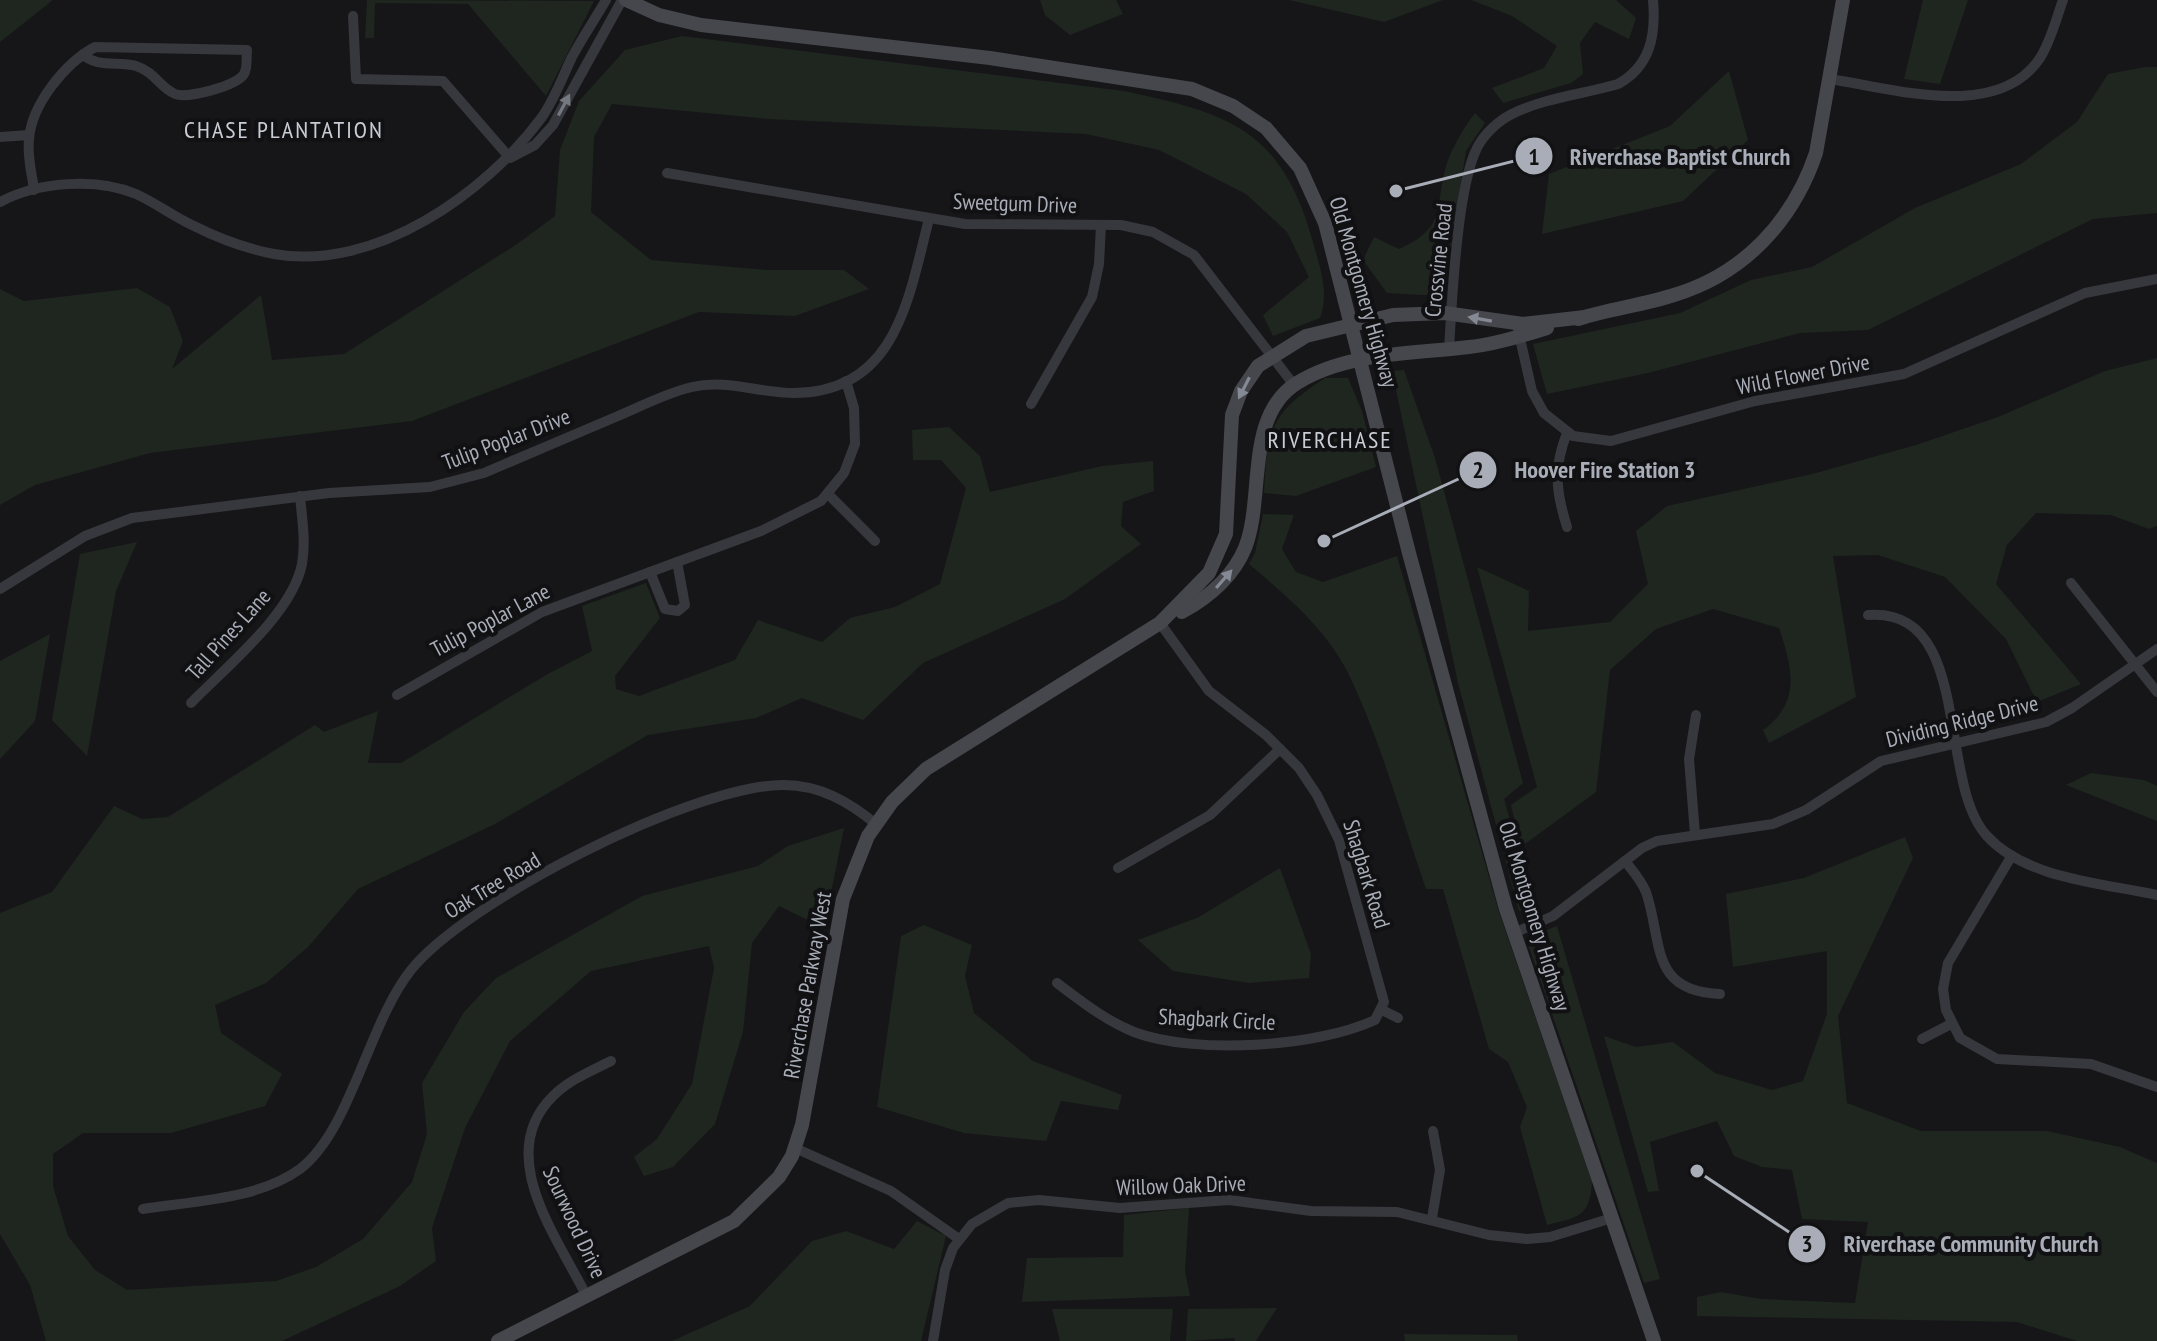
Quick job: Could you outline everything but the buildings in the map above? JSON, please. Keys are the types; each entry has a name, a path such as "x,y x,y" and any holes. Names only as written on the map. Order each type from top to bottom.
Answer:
{"street":[{"path":"510,158 553,101 572,56 606,0"},
{"path":"0,202 34,190 70,185 114,187 205,230 263,251 294,255 337,252 414,228 454,204 510,158 535,145 553,125 624,0"},
{"name":"Old Montgomery Highway","path":"624,0 659,15 701,25 1158,81 1223,101 1258,121 1300,168 1325,223 1363,361 1409,553 1514,933 1654,1341"},
{"name":"Crossvine Road","path":"1449,349 1463,209 1479,145 1493,128 1512,114 1618,84 1632,75 1650,51 1655,22 1653,0"},
{"name":"Riverchase Parkway West","path":"498,1341 734,1221 771,1188 795,1148 808,1100 843,899 857,857 876,824 910,783 943,757 1212,592 1238,560 1252,527 1265,428 1281,399 1294,385 1308,377 1363,361 1449,349 1518,330 1671,296 1702,285 1740,263 1781,223 1808,175 1822,128 1843,0"},
{"path":"1830,79 1957,98 1993,92 2039,59 2063,0"},
{"path":"353,16 356,79 443,81 510,158"},
{"path":"34,190 29,135 39,106 83,54 95,47 247,50 246,69 238,79 190,95 170,91 152,71 130,64 92,62 83,54"},
{"path":"0,137 29,135"},
{"name":"Sweetgum Drive","path":"667,173 929,219 1012,227 1101,225 1153,232 1194,255 1294,385"},
{"name":"Tulip Poplar Drive","path":"0,589 85,536 118,522 300,496 411,489 466,479 692,387 739,385 794,393 846,381 874,361 896,334 905,313 929,219"},
{"path":"1031,404 1092,297 1099,264 1101,225"},
{"name":"Wild Flower Drive","path":"1567,433 1591,441 1611,441 1755,401 1904,374 2085,293 2157,279"},
{"name":"Riverchase Parkway West","path":"1160,623 1194,591 1219,555 1229,507 1232,415 1249,376 1271,356 1306,336 1352,322 1406,313 1451,314 1518,330"},
{"path":"1518,330 1538,404 1550,421 1567,433 1557,460 1555,483 1567,527"},
{"name":"Tulip Poplar Lane","path":"397,695 542,612 799,514 829,495 849,465 855,444 854,408 846,381"},
{"path":"829,495 875,541"},
{"name":"Tall Pines Lane","path":"191,703 278,613 290,595 299,573 304,542 300,496"},
{"path":"650,572 665,609 678,611 685,605 685,598 677,562"},
{"path":"2071,583 2157,692"},
{"path":"1868,615 1897,616 1926,640 1938,663 1963,784 1976,821 1988,837 2011,857 2037,869 2157,895"},
{"name":"Shagbark Road","path":"1160,623 1209,691 1280,749 1305,776 1339,840 1383,992 1382,1010"},
{"name":"Dividing Ridge Drive","path":"1514,933 1553,916 1625,861 1657,841 1757,828 1785,820 1881,761 2046,722 2072,708 2157,649"},
{"path":"1695,834 1689,759 1696,715"},
{"path":"1118,868 1210,815 1280,749"},
{"name":"Oak Tree Road","path":"143,1209 251,1191 279,1181 302,1167 329,1135 389,1004 423,956 479,912 627,830 679,808 775,785 801,786 828,793 852,804 876,824"},
{"path":"2011,857 1948,963 1943,989 1951,1024 1967,1045 1997,1059 2091,1064 2157,1087"},
{"path":"1625,861 1644,888 1655,942 1671,976 1688,990 1720,994"},
{"name":"Shagbark Circle","path":"1057,983 1134,1032 1190,1042 1297,1042 1369,1023 1382,1010"},
{"path":"1382,1010 1398,1018"},
{"path":"1922,1039 1951,1024"},
{"name":"Sourwood Drive","path":"587,1297 534,1190 527,1166 528,1140 540,1112 552,1096 611,1061"},
{"path":"1432,1218 1440,1170 1433,1131"},
{"path":"795,1148 891,1191 959,1239"},
{"name":"Willow Oak Drive","path":"933,1341 945,1270 959,1239 991,1211 1023,1201 1120,1208 1229,1200 1311,1211 1379,1210 1432,1218 1489,1235 1527,1239 1550,1237 1612,1218"}],"shaded area":[{"path":"0,0 53,0 0,42"},
{"path":"367,0 594,1 546,96 468,4 375,3 374,38 365,38"},
{"path":"1040,0 1116,0 1123,14 1070,35 1045,15"},
{"path":"1289,0 1443,0 1384,22"},
{"path":"1471,0 1616,0 1636,18 1629,39 1595,22 1580,43 1583,74 1571,83 1503,103 1492,88 1544,68 1557,46 1512,16"},
{"path":"1923,0 1968,0 1940,84 1904,79"},
{"path":"682,36 1124,91 1195,109 1223,120 1248,134 1269,152 1286,176 1301,207 1321,273 1324,300 1320,318 1273,336 1263,315 1309,277 1287,232 1246,194 1159,150 1086,134 768,119 612,104 594,137 591,212 651,260 767,270 844,270 869,289 795,316 699,312 412,421 150,453 35,485 0,505 0,289 24,301 137,288 170,307 183,341 172,369 261,295 272,360 344,354 517,244 555,216 560,150 579,101 625,50"},
{"path":"2157,67 2157,213 2093,219 1868,330 1800,333 1648,373 1547,394 1533,344 1680,313 1751,280 1812,267 1915,208 2021,164 2077,122 2108,74"},
{"path":"1729,71 1748,140 1683,201 1542,234 1549,174 1670,126"},
{"path":"1475,113 1485,123 1466,151 1443,296 1387,293 1363,260 1374,237 1399,249 1425,233 1436,214 1449,157"},
{"path":"2157,358 2157,526 2149,529 2111,515 2036,513 2007,545 1996,584 2081,684 2037,702 2006,639 1945,577 1878,555 1833,556 1856,697 1769,743 1763,730 1784,708 1789,696 1790,670 1779,628 1713,609 1656,629 1610,670 1596,792 1521,847 1511,805 1537,787 1477,567 1529,591 1528,631 1610,622 1648,584 1636,531 1667,506 1816,473 1916,445 1998,417 2105,371"},
{"path":"1404,370 1435,458 1523,783 1504,799 1535,908 1519,911 1458,683 1392,371"},
{"path":"1325,378 1348,378 1362,411 1376,467 1296,496 1264,493 1267,453 1275,425 1293,402"},
{"path":"949,427 980,456 990,492 1102,466 1153,461 1154,491 1123,502 1121,526 1141,544 1065,599 923,663 863,720 802,698 756,718 648,735 495,824 358,889 308,947 266,983 215,1005 221,1033 282,1074 265,1106 171,1133 83,1133 53,1154 53,1186 68,1236 95,1270 127,1290 276,1281 316,1267 363,1239 412,1182 427,1134 422,1083 464,1012 496,978 642,896 758,866 788,846 844,828 824,928 779,906 752,943 743,1032 715,1124 673,1167 644,1176 634,1157 657,1139 692,1084 714,968 709,946 591,971 510,1041 465,1128 432,1228 436,1261 400,1286 282,1341 46,1341 30,1285 0,1234 0,913 52,892 114,806 142,819 168,817 315,725 324,732 378,711 368,763 401,763 546,675 592,651 582,606 646,583 660,618 615,676 616,689 639,696 735,660 758,620 822,642 850,618 895,607 940,584 966,488 941,460 913,460 912,430"},
{"path":"1263,514 1294,515 1282,549 1296,572 1323,582 1397,556 1499,912 1592,1181 1589,1202 1575,1217 1547,1225 1520,1127 1527,1107 1508,1062 1489,1049 1443,889 1426,889 1380,751 1347,671 1316,626 1249,564 1255,553"},
{"path":"137,542 116,591 87,756 52,720 80,554"},
{"path":"50,634 35,721 0,759 0,661"},
{"path":"2091,773 2144,780 2157,786 2157,821 2066,785"},
{"path":"1905,837 1913,858 1838,1016 1847,1103 1921,1131 2047,1131 2120,1147 2157,1163 2157,1341 2077,1341 2017,1322 1697,1316 1697,1297 1721,1292 1761,1299 1855,1303 1868,1222 1802,1219 1792,1170 1762,1167 1734,1156 1717,1121 1650,1142 1659,1191 1648,1192 1604,1036 1636,1047 1673,1042 1715,1073 1772,1090 1803,1081 1827,1014 1827,951 1733,967 1726,894 1804,878"},
{"path":"1280,868 1311,954 1309,978 1249,983 1173,971 1138,940 1199,917"},
{"path":"924,925 972,945 965,976 974,1013 1033,1061 1122,1095 1118,1110 1061,1101 1046,1141 964,1133 877,1107 901,936"},
{"path":"1557,926 1660,1279 1644,1283 1526,938"},
{"path":"1189,1208 1185,1271 1190,1296 1022,1302 1027,1258 1123,1257 1124,1215"},
{"path":"917,1221 946,1236 921,1341 672,1341 750,1306 812,1241 846,1231 894,1249"},
{"path":"1277,1308 1256,1341 1235,1341 1234,1338 1186,1341 1188,1309"},
{"path":"1052,1309 1173,1309 1170,1341 1060,1341"},
{"path":"1404,1334 1517,1335 1518,1341 1405,1341"}],"place":[{"name":"Riverchase Baptist Church","path":"1396,191"},
{"name":"Hoover Fire Station 3","path":"1324,541"},
{"name":"Riverchase Community Church","path":"1697,1171"}],"district":[{"name":"CHASE PLANTATION","path":"284,129"},
{"name":"RIVERCHASE","path":"1330,439"}]}
